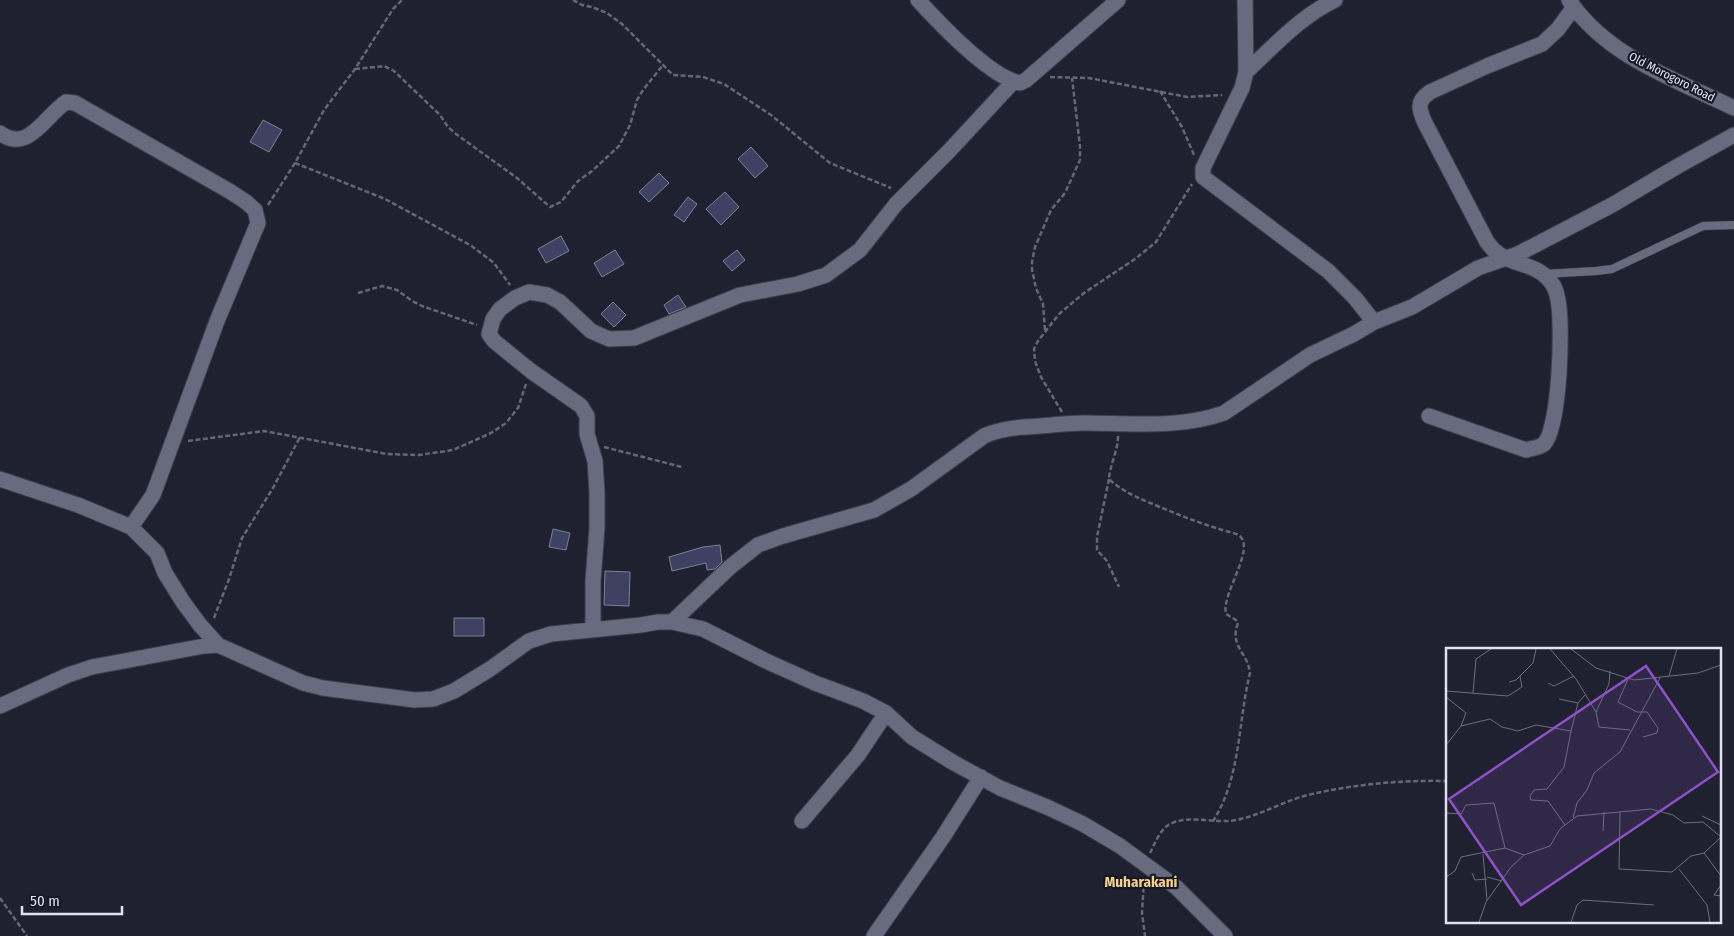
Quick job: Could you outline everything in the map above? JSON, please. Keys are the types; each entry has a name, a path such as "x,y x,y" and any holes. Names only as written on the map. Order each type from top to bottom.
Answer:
{"street":[{"path":"918,0 983,62 1004,77 1020,81"},
{"path":"593,630 597,493 596,461 588,442 587,416 581,406 531,371 494,341 490,334 490,329 493,319 500,310 515,298 529,292 548,295 560,302 592,331 609,338 634,338 740,296 798,284 826,275 860,250 886,216 1020,81 1118,0"},
{"path":"1245,0 1246,72 1242,88 1201,174 1328,271 1355,298 1374,322"},
{"path":"1246,72 1298,24 1324,5 1335,0"},
{"path":"1429,416 1526,450 1544,443 1552,426 1561,332 1558,299 1553,284 1544,274 1505,258 1487,242 1419,111 1419,105 1423,96 1430,92 1486,66 1542,44 1554,33 1572,4"},
{"name":"Old Morogoro Road","path":"1572,4 1602,37 1620,50 1652,69 1734,108"},
{"path":"0,133 6,138 18,141 30,136 66,102 75,104 231,192 255,210 258,223 217,321 153,495 131,527"},
{"path":"672,622 730,567 758,545 874,510 911,489 984,436 996,431 1068,424 1118,425 1190,422 1208,419 1224,413 1310,354 1354,334 1374,322 1412,307 1478,268 1518,254 1612,205 1734,135"},
{"path":"0,479 78,505 131,527 157,553 165,573 183,602 218,645 303,683 323,688 415,700 433,699 454,691 529,642 551,634 658,622 672,622 703,630 815,683 863,701 886,713 922,744 1000,788 1083,824 1146,864 1176,887 1225,936"},
{"path":"0,706 68,675 92,667 218,645"},
{"path":"802,822 858,755 886,713"},
{"path":"874,936 981,777"}],"lane":[{"path":"1544,274 1612,269 1703,226 1734,225"}],"path":[{"path":"258,223 324,110 356,69 393,10 402,0"},
{"path":"573,0 606,13 622,24 673,75 703,77 724,84 771,115 830,163 907,194"},
{"path":"356,69 384,66 394,71 440,115 448,127 456,134 517,178 546,205 553,207 561,202 578,180 592,171 619,146 630,125 637,100 663,65"},
{"path":"1020,81 1051,77 1089,78 1117,85 1187,97 1207,97 1242,88"},
{"path":"1045,332 1042,304 1036,288 1032,262 1035,246 1051,210 1065,193 1080,160 1072,78"},
{"path":"1068,424 1041,376 1035,361 1034,349 1059,314 1084,293 1135,259 1156,242 1201,174 1190,142 1160,91"},
{"path":"295,162 385,199 470,245 494,263 511,285 515,298"},
{"path":"358,293 382,286 397,290 422,306 490,329"},
{"path":"172,444 264,431 387,454 419,455 453,450 491,433 506,423 518,408 531,371"},
{"path":"1118,425 1116,452 1097,537 1097,550 1107,561 1118,587"},
{"path":"208,634 230,579 242,538 273,488 300,437"},
{"path":"588,442 682,467"},
{"path":"1109,479 1126,492 1181,516 1240,536 1244,543 1241,562 1227,597 1225,611 1226,614 1238,623 1236,642 1249,665 1250,673 1242,726 1227,792 1220,811 1213,821"},
{"path":"1145,936 1142,913 1146,864 1156,841 1171,823 1182,820 1233,821 1253,817 1306,795 1374,783 1446,781"},
{"path":"0,898 27,936"}],"building":[{"path":"263,120 282,130 269,152 250,142"},
{"path":"751,147 768,166 755,178 738,159"},
{"path":"659,173 669,183 649,202 639,192"},
{"path":"725,192 739,207 721,225 706,209"},
{"path":"688,197 697,204 684,222 674,215"},
{"path":"561,236 569,251 546,263 538,249"},
{"path":"615,250 624,264 602,277 594,263"},
{"path":"737,250 745,260 732,271 723,261"},
{"path":"678,295 686,307 669,314 664,305"},
{"path":"613,302 626,315 614,327 601,314"},
{"path":"553,529 570,533 566,550 549,547"},
{"path":"720,545 722,562 715,569 707,570 706,563 672,571 669,557 703,547"},
{"path":"605,571 630,572 629,606 604,605"},
{"path":"454,618 484,618 484,636 454,636"}],"district":[{"name":"Muharakani","path":"1141,882"}]}
